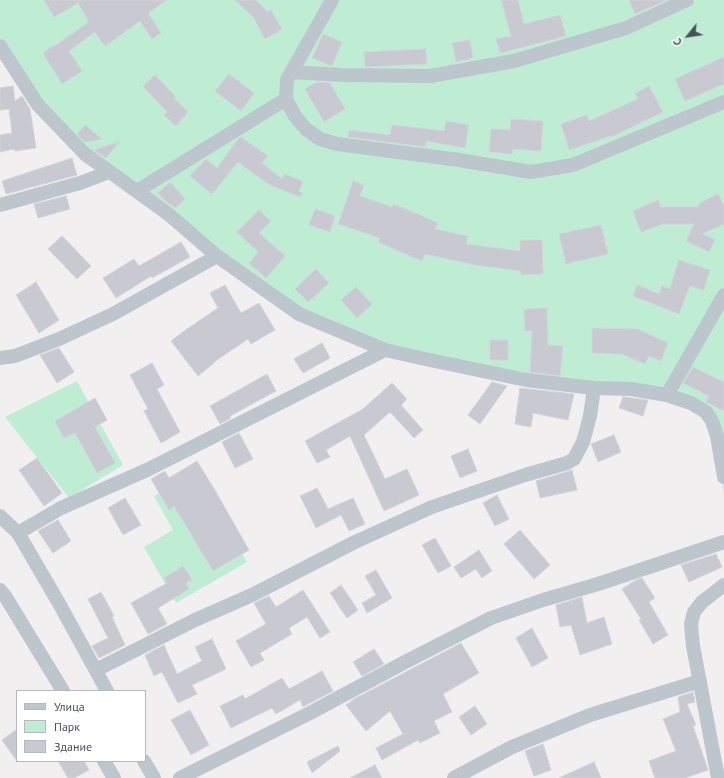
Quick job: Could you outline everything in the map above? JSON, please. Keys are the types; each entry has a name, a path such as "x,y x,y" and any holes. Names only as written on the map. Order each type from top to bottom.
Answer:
{"street":[{"path":"332,0 287,80 286,99 294,116 306,129 320,139 338,144 460,160 531,172 573,165 724,102"},
{"path":"291,72 341,75 430,76 514,61 626,28 687,0"},
{"path":"0,46 38,105 85,154 167,213 217,256 299,314 386,350 526,380 594,388 631,389 668,395 691,403 706,412 712,421 717,436 724,476"},
{"path":"137,191 286,99"},
{"path":"0,205 80,184 109,172"},
{"path":"0,358 15,356 59,339 113,314 217,256"},
{"path":"668,395 724,295"},
{"path":"18,533 61,508 149,469 386,350"},
{"path":"96,670 195,620 252,596 353,543 432,507 570,461 577,455 583,442 590,416 594,388"},
{"path":"0,516 18,533 60,605 106,690"},
{"path":"180,778 310,713 491,618 542,600 598,584 724,542"},
{"path":"716,777 693,646 691,624 694,612 702,602 724,585"},
{"path":"0,590 62,690"},
{"path":"454,778 512,747 590,715 700,681"},
{"path":"105,762 114,778"},
{"path":"145,762 154,778"}],"green space":[{"path":"0,0 724,0 724,495 716,436 711,422 689,404 389,349 301,311 135,198 0,58"},
{"path":"77,381 123,465 69,498 5,417"},
{"path":"195,472 247,562 176,603 144,547 173,530 154,496"}],"building":[{"path":"44,0 167,0 148,13 161,33 152,39 140,21 105,46 95,32 69,51 82,71 62,84 43,53 89,22 78,3 54,17"},
{"path":"235,0 256,0 268,12 271,10 282,29 265,39 254,18"},
{"path":"501,0 518,0 524,24 560,15 566,36 500,53 496,39 511,36"},
{"path":"629,0 667,0 635,14"},
{"path":"323,34 342,42 332,66 312,58"},
{"path":"470,40 473,58 456,62 452,43"},
{"path":"426,49 427,64 365,67 364,52"},
{"path":"724,57 724,84 685,101 675,79"},
{"path":"229,74 254,93 241,111 215,91"},
{"path":"155,75 188,112 176,126 164,115 167,112 143,86"},
{"path":"317,82 330,83 345,109 324,122 305,89"},
{"path":"13,86 15,101 22,96 30,109 36,148 15,151 14,149 0,152 0,135 12,133 9,109 0,110 0,88"},
{"path":"649,86 663,112 611,137 569,150 561,124 587,115 589,121 638,99 635,93"},
{"path":"511,119 543,121 541,151 513,149 512,154 489,152 491,129 510,130"},
{"path":"446,121 469,125 465,148 426,141 426,147 348,137 349,130 390,135 392,125 444,131"},
{"path":"85,125 102,139 85,142 77,134"},
{"path":"241,137 268,156 262,163 282,179 284,174 303,181 299,191 302,193 300,197 268,184 238,162 212,194 190,176 206,159 217,168"},
{"path":"119,142 106,158 94,150"},
{"path":"72,158 77,175 6,194 2,181"},
{"path":"353,181 364,185 360,196 392,207 394,204 438,223 435,229 468,236 466,244 520,251 520,240 542,240 543,274 521,275 521,271 475,265 425,254 422,261 378,242 380,238 338,224"},
{"path":"170,182 185,199 175,208 164,200 158,193"},
{"path":"718,194 724,206 724,224 702,234 715,239 709,252 686,241 694,224 663,224 641,232 633,211 658,200 661,207 699,207 698,204"},
{"path":"66,196 70,209 38,218 34,204"},
{"path":"315,209 335,216 330,232 309,225"},
{"path":"259,210 271,221 259,233 285,256 266,278 249,263 258,252 237,232"},
{"path":"601,225 608,254 566,264 559,234"},
{"path":"62,236 91,266 77,279 48,249"},
{"path":"181,242 190,257 152,278 151,276 116,298 103,278 134,259 139,266"},
{"path":"679,260 710,270 704,290 690,286 679,314 633,296 637,285 659,294 662,286 670,289"},
{"path":"316,269 329,283 308,302 295,289"},
{"path":"36,282 59,320 39,333 16,295"},
{"path":"225,285 241,313 259,303 275,330 251,344 248,339 214,362 198,376 171,341 218,308 210,293"},
{"path":"356,287 372,304 357,318 341,300"},
{"path":"547,308 548,345 563,346 560,376 530,372 532,331 525,331 524,309"},
{"path":"592,328 637,329 668,343 661,361 649,356 645,364 622,354 592,353"},
{"path":"490,340 508,340 508,360 490,360"},
{"path":"322,343 330,358 303,373 294,359"},
{"path":"59,348 74,372 57,383 40,355"},
{"path":"152,363 164,385 157,389 180,432 161,443 144,411 148,409 130,375"},
{"path":"693,367 724,382 724,411 706,402 709,396 683,383"},
{"path":"267,374 276,391 230,416 231,418 220,424 210,406"},
{"path":"492,382 507,386 480,424 468,415"},
{"path":"392,383 407,399 401,405 423,430 414,438 390,412 364,435 385,479 407,469 419,495 384,511 350,436 326,450 330,457 317,463 305,441 363,409"},
{"path":"520,388 574,394 568,420 533,413 531,427 515,424"},
{"path":"623,397 648,400 643,416 619,408"},
{"path":"95,398 107,420 95,427 115,463 97,473 75,433 64,438 55,421"},
{"path":"239,433 253,459 235,468 222,442"},
{"path":"614,435 621,452 598,462 591,444"},
{"path":"468,449 477,471 460,478 451,456"},
{"path":"37,458 62,493 44,506 19,470"},
{"path":"197,461 249,550 213,571 174,506 169,510 151,479 165,471 169,478"},
{"path":"572,470 577,490 540,498 536,481"},
{"path":"317,488 328,509 353,498 365,524 349,531 341,515 316,528 300,496"},
{"path":"497,495 509,519 495,526 483,503"},
{"path":"125,498 141,525 123,535 108,508"},
{"path":"58,520 71,541 53,553 38,531"},
{"path":"520,530 550,565 534,579 504,544"},
{"path":"435,538 451,566 438,573 422,545"},
{"path":"479,550 492,571 482,578 476,569 461,578 454,567"},
{"path":"716,554 722,567 689,582 681,565"},
{"path":"183,566 192,580 186,583 189,589 158,608 167,624 148,634 131,603 167,583 164,578"},
{"path":"376,570 392,598 367,613 362,603 376,595 365,576"},
{"path":"642,578 655,598 649,602 668,635 653,644 639,620 641,619 622,589"},
{"path":"341,585 358,610 347,618 330,593"},
{"path":"303,590 330,632 320,638 307,617 289,628 292,634 260,653 264,660 251,667 236,641 266,624 254,603 269,596 276,607"},
{"path":"101,592 114,616 112,617 125,645 99,658 92,646 108,638 88,599"},
{"path":"582,597 587,623 604,617 612,644 580,655 571,625 560,627 556,605"},
{"path":"532,628 548,658 532,667 516,638"},
{"path":"212,639 226,669 192,685 197,694 178,703 162,672 154,676 145,655 164,645 177,674 202,661 195,647"},
{"path":"461,643 479,673 443,694 452,712 434,721 440,733 420,743 418,740 382,760 376,748 403,734 390,711 366,731 346,705 354,699"},
{"path":"374,649 384,664 362,676 353,662"},
{"path":"322,671 333,691 303,707 300,700 276,714 272,708 231,728 220,706 243,695 245,699 282,678 289,689"},
{"path":"693,692 695,702 687,704 696,725 693,726 708,770 685,778 655,778 649,761 676,751 663,719 680,712 678,697"},
{"path":"475,706 487,724 471,735 459,717"},
{"path":"190,710 209,745 191,755 171,720"},
{"path":"16,730 16,760 2,740"},
{"path":"543,744 551,770 534,776 525,751"},
{"path":"338,746 340,751 312,773 307,762"},
{"path":"59,762 85,762 89,770 74,778 68,778"},
{"path":"594,762 601,778 559,778"},
{"path":"375,765 382,778 350,778"}]}
